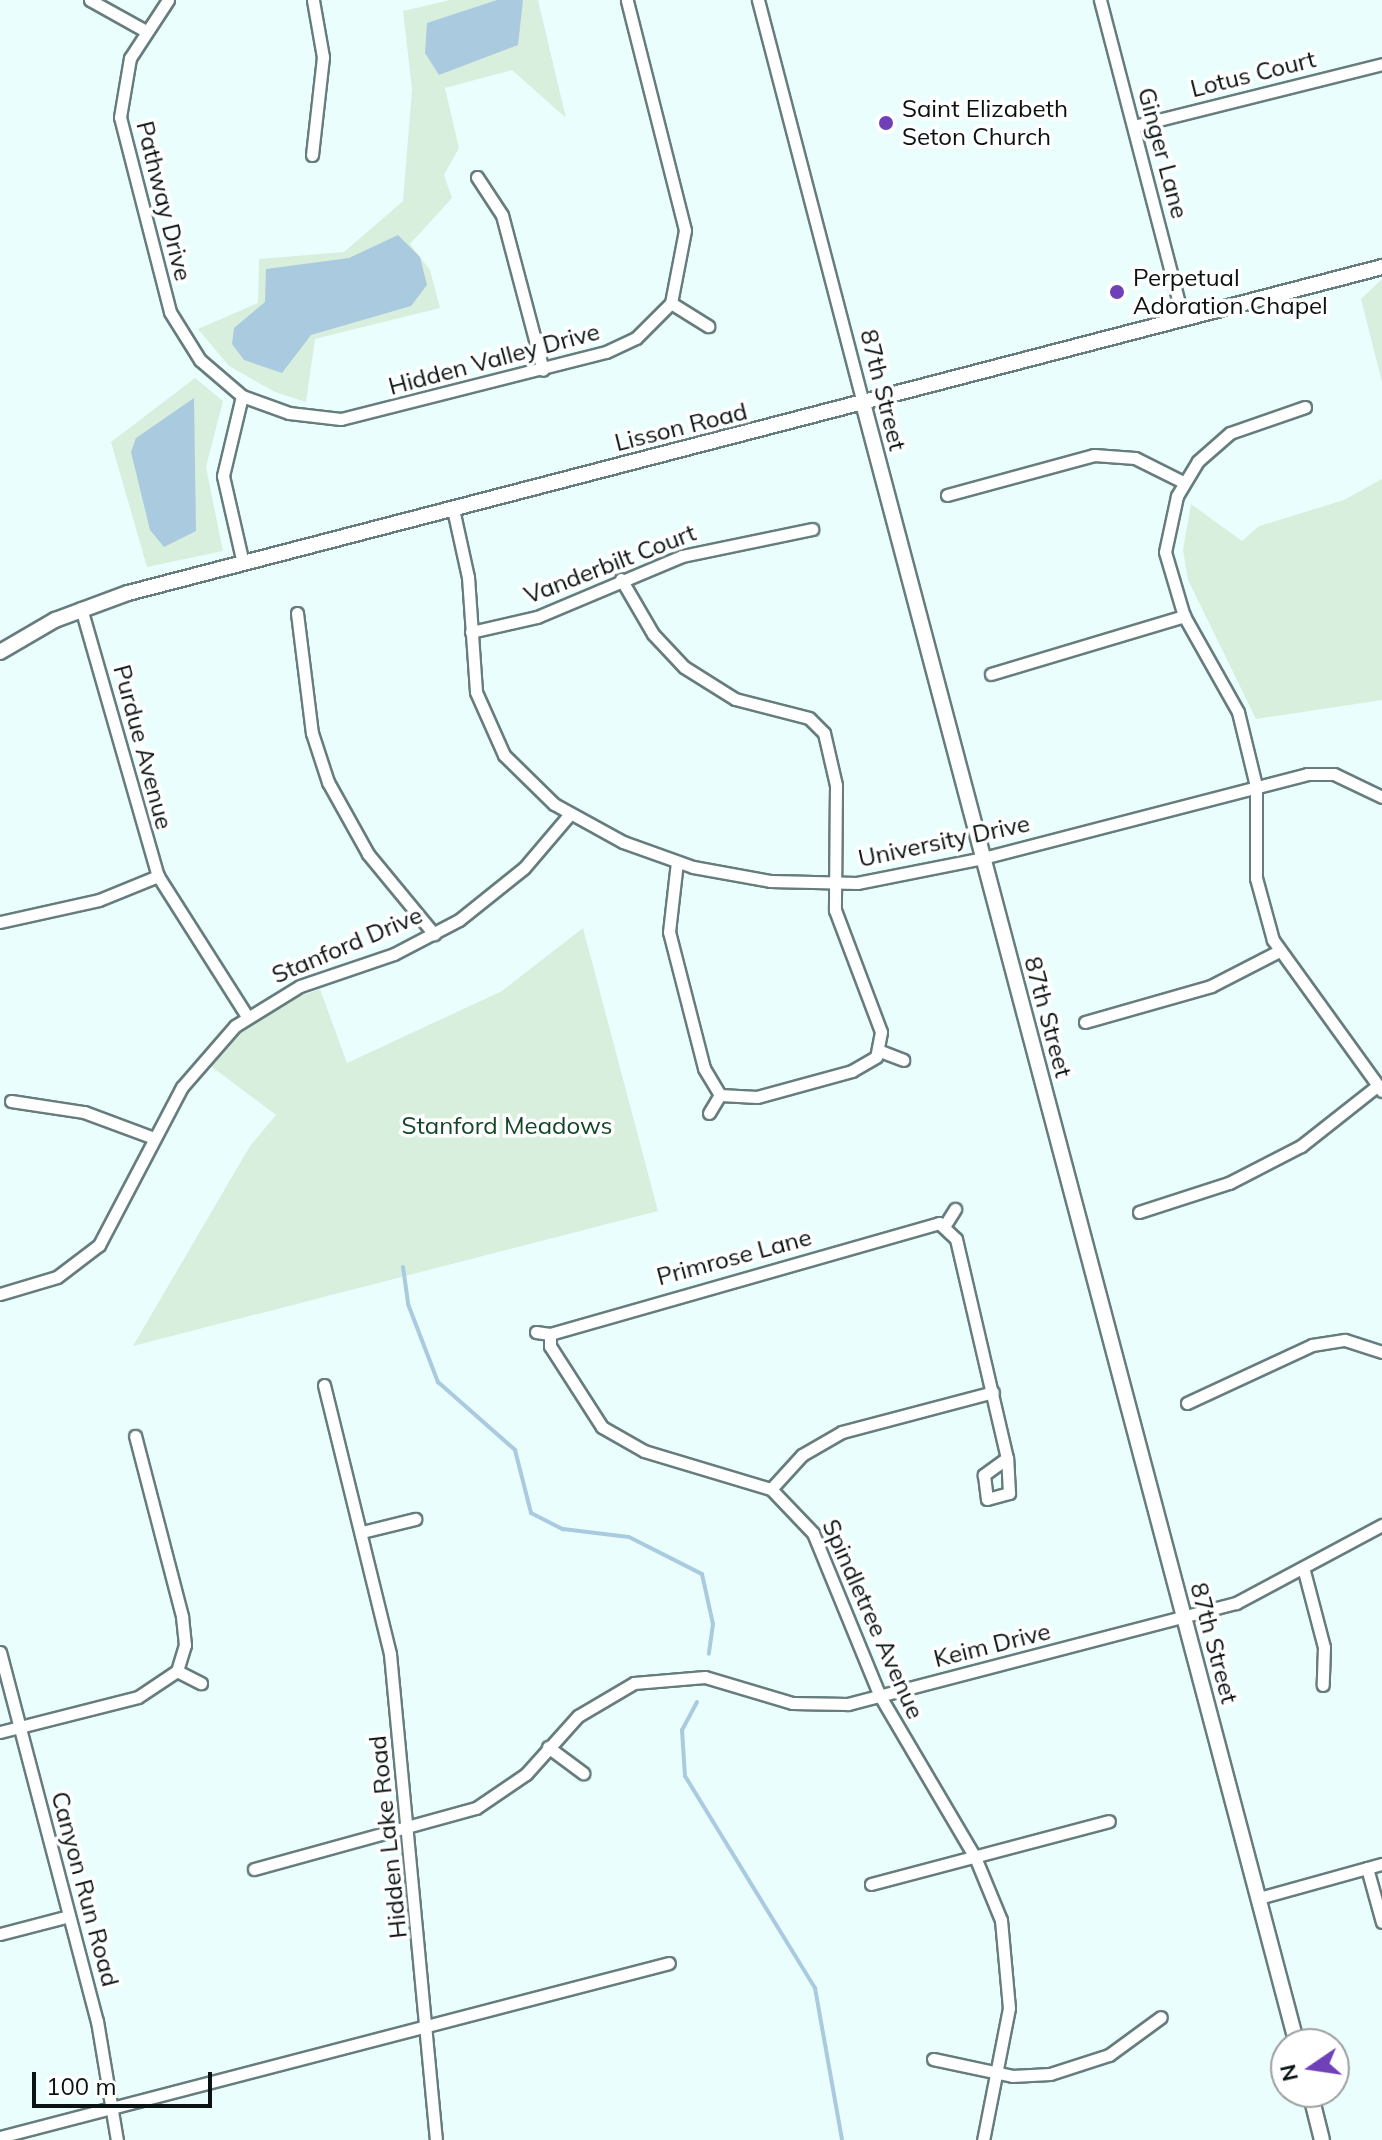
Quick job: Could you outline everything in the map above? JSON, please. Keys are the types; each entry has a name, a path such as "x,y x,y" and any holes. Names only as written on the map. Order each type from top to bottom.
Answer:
{"street":[{"path":"90,0 144,30"},
{"name":"Pathway Drive","path":"168,0 144,30 125,75 120,117 161,288 200,360 242,396"},
{"path":"312,155 323,57 313,0"},
{"path":"627,0 685,230 671,303 708,326"},
{"name":"87th Street","path":"758,0 1293,2028"},
{"name":"Ginger Lane","path":"1100,0 1183,318"},
{"name":"Lotus Court","path":"1134,126 1382,64"},
{"path":"477,177 502,215 543,370"},
{"name":"Lisson Road","path":"0,652 81,608 243,563 1382,267"},
{"name":"Hidden Valley Drive","path":"242,396 301,416 355,418 543,370 626,344 671,303"},
{"path":"242,396 223,476 243,563"},
{"path":"1139,1212 1229,1183 1301,1146 1380,1088 1279,951 1256,878 1256,786 1238,712 1184,616 1165,552 1183,482 1230,433 1305,407"},
{"path":"947,495 1094,455 1135,458 1183,482"},
{"name":"University Drive","path":"453,509 471,632 476,692 493,735 526,781 570,814 677,862 745,878 832,883 983,858 1256,786 1334,774 1382,797"},
{"name":"Vanderbilt Court","path":"471,632 537,617 621,579 720,545 812,529"},
{"path":"621,579 653,634 706,684 820,727 836,785 832,883 847,957 881,1032 880,1051"},
{"name":"Purdue Avenue","path":"81,608 158,876 247,1016"},
{"path":"297,613 308,710 328,782 355,835 434,934"},
{"path":"991,674 1184,616"},
{"name":"Stanford Drive","path":"0,1294 57,1277 99,1245 192,1072 247,1016 300,986 434,934 524,868 570,814"},
{"path":"677,862 669,932 704,1068 720,1095 741,1100 852,1071 880,1051"},
{"path":"0,922 99,900 158,876"},
{"path":"1085,1022 1198,991 1279,951"},
{"path":"880,1051 903,1060"},
{"path":"709,1113 720,1095"},
{"path":"11,1101 84,1112 154,1138"},
{"path":"955,1209 945,1225 956,1239 1007,1458"},
{"name":"Primrose Lane","path":"536,1332 550,1334 931,1223 945,1225"},
{"name":"Spindletree Avenue","path":"550,1334 579,1399 616,1438 771,1489 813,1533 880,1696 975,1857 1007,1950 1009,2008 983,2140"},
{"path":"1187,1403 1312,1345 1345,1340 1382,1352"},
{"name":"Hidden Lake Road","path":"324,1385 390,1654 410,1828 436,2140"},
{"path":"771,1489 802,1455 842,1432 993,1392"},
{"path":"0,1732 138,1697 177,1671 185,1645 182,1616 135,1436"},
{"path":"362,1532 415,1519"},
{"name":"Keim Drive","path":"254,1869 476,1808 526,1774 548,1747 601,1698 649,1679 728,1680 807,1706 880,1696 1185,1617 1304,1571 1382,1525"},
{"path":"1304,1571 1324,1647 1323,1685"},
{"name":"Canyon Run Road","path":"0,1652 69,1916 114,2107 117,2140"},
{"path":"177,1671 201,1683"},
{"path":"548,1747 583,1773"},
{"path":"871,1884 1109,1821"},
{"path":"1259,1898 1382,1864"},
{"path":"1367,1868 1382,1922"},
{"path":"0,1934 69,1916"},
{"path":"0,2137 669,1963"},
{"path":"933,2059 996,2074 1050,2074 1097,2060 1161,2017"},
{"path":"1314,2108 1322,2140"}],"green space":[{"path":"450,0 538,0 566,118 512,70 445,88 459,148 444,175 452,198 410,244 430,270 440,308 315,339 306,402 275,392 229,366 198,329 258,303 259,259 344,252 403,201 412,89 403,11"},
{"path":"1382,279 1382,382 1361,299"},
{"path":"195,378 223,401 206,467 223,551 147,567 111,442"},
{"path":"1382,479 1382,700 1256,719 1188,580 1183,550 1191,504 1242,541 1259,526 1344,500"},
{"name":"Stanford Meadows","path":"583,928 658,1211 133,1346 250,1146 276,1115 208,1064 228,1042 285,1002 320,989 347,1063 502,991"}],"water":[{"path":"497,0 523,0 518,45 439,75 425,53 427,23"},
{"path":"398,235 420,257 427,285 411,306 311,335 282,373 244,360 232,344 234,328 265,302 266,269 349,258"},
{"path":"194,398 196,531 164,547 150,530 131,452 136,438"}],"waterway":[{"path":"403,1267 408,1304 438,1382 515,1450 531,1513 563,1529 629,1537 702,1574 713,1624 709,1654"},
{"path":"697,1702 682,1730 685,1776 815,1988 842,2140"}],"place":[{"name":"Saint Elizabeth Seton Church","path":"886,123"},
{"name":"Perpetual Adoration Chapel","path":"1117,292"}]}
